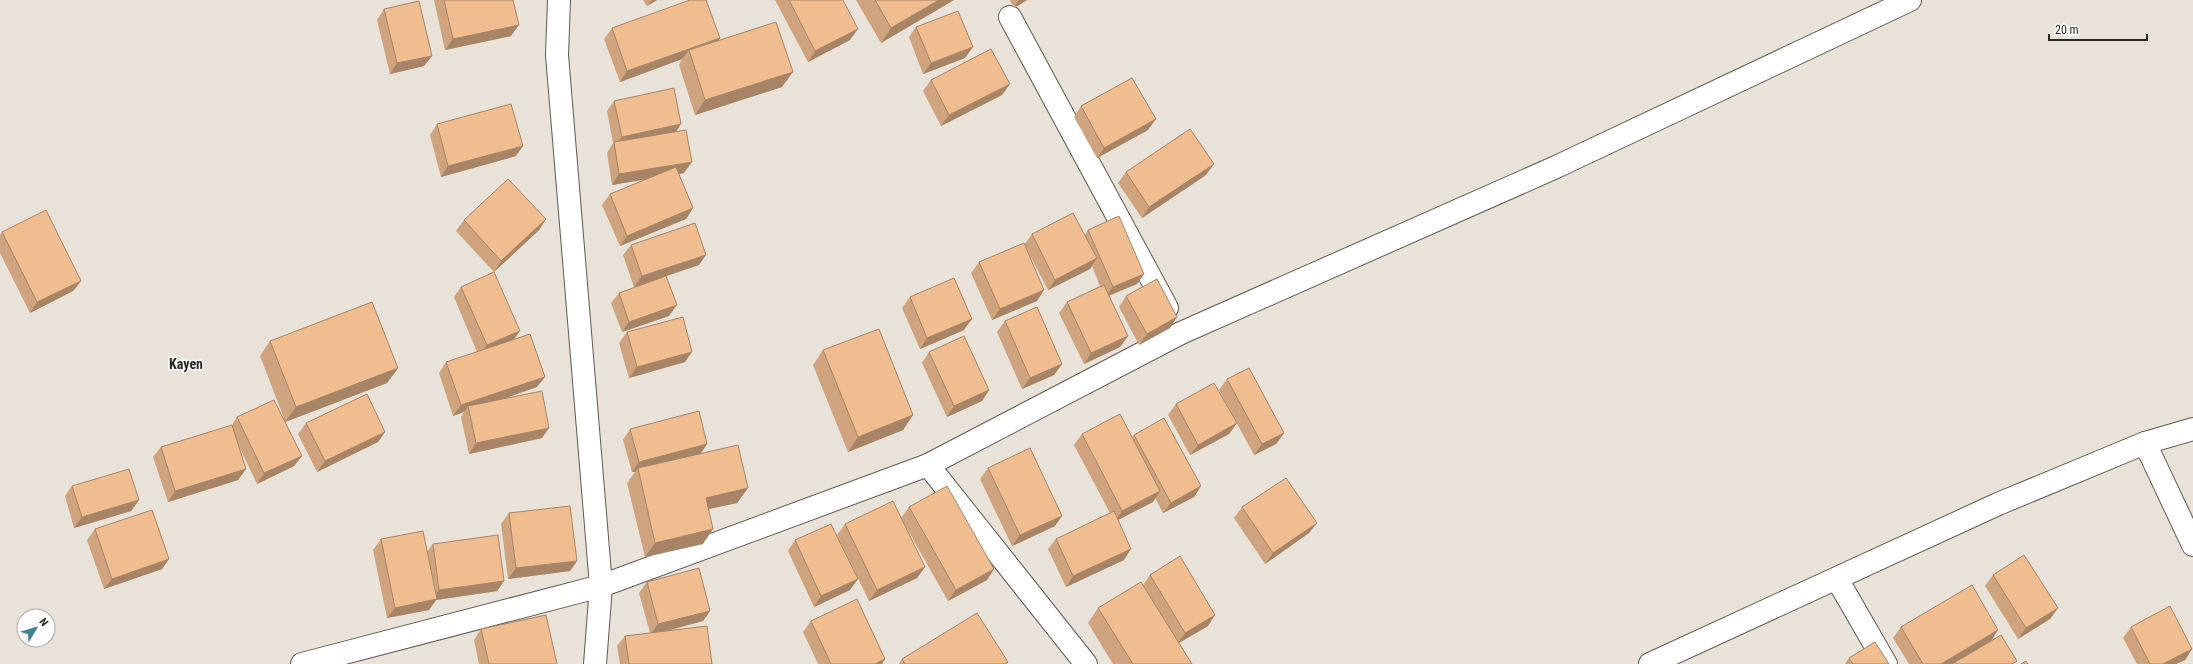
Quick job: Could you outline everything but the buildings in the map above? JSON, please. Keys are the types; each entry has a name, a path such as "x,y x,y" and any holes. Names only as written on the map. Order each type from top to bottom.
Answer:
{"street":[{"path":"559,0 557,55 601,586 595,664"},
{"path":"302,664 601,586 928,465 1181,333 1556,167 1910,0"},
{"path":"1010,17 1181,333"},
{"path":"1650,664 1998,504 2145,443 2193,429"},
{"path":"2145,443 2193,545"},
{"path":"928,465 1086,664"},
{"path":"1837,579 1886,664"}],"district":[{"name":"Kayen","path":"186,364"}]}
